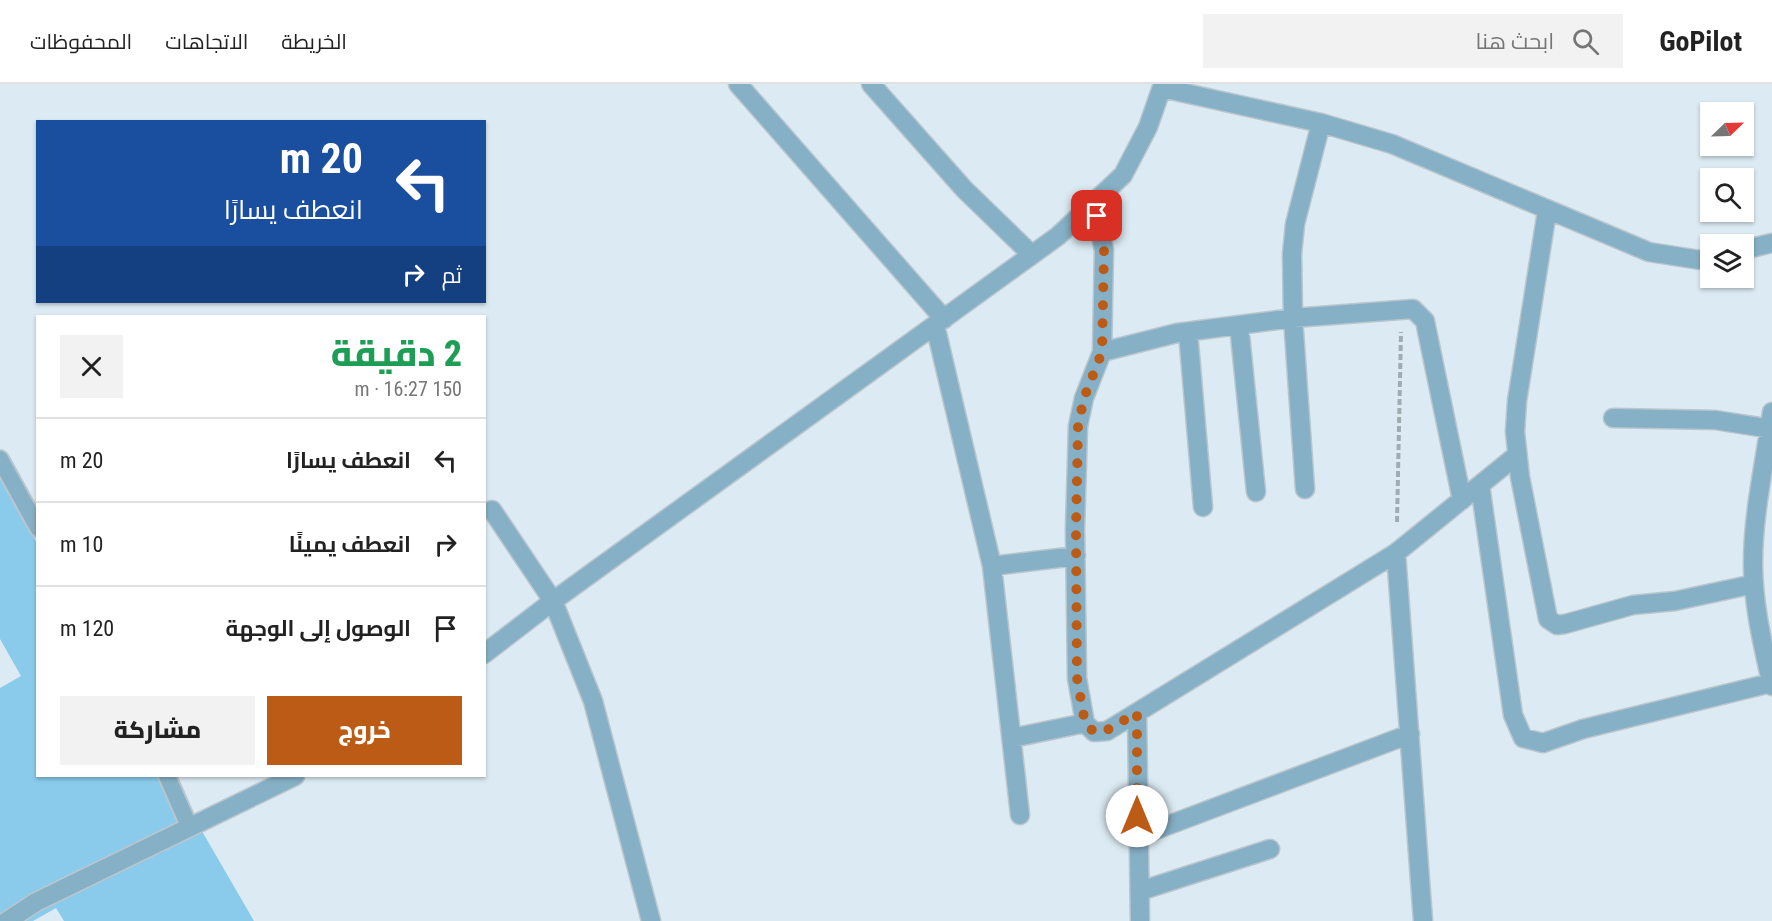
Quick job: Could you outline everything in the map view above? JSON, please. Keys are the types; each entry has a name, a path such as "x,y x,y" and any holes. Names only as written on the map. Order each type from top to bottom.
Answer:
{"street":[{"path":"738,84 939,322 992,566 1020,815"},
{"path":"871,84 964,189 1032,255"},
{"path":"486,652 553,601 1032,255 1094,204 1123,175 1148,127 1162,86 1321,123 1392,144 1649,252 1700,260"},
{"path":"1305,489 1293,318 1292,254 1295,224 1321,123"},
{"path":"1094,204 1104,250 1102,352 1084,398 1078,426 1076,556 1077,678 1085,723 1089,729 1099,733 1137,713 1396,553 1517,455"},
{"path":"1547,211 1517,401 1515,432 1517,455 1545,612 1553,623 1565,624 1633,604 1675,601 1754,584"},
{"path":"1754,247 1772,243"},
{"path":"1102,352 1188,332 1293,318 1402,308 1413,309 1425,321 1462,500"},
{"path":"1239,325 1256,492"},
{"path":"1188,332 1203,507"},
{"path":"1480,485 1513,715 1523,738 1543,743 1583,729 1772,684 1756,607 1753,562 1771,423 1613,418"},
{"path":"492,510 553,601 593,701 651,921"},
{"path":"1396,553 1423,921"},
{"path":"992,566 1076,556"},
{"path":"1137,713 1140,921"},
{"path":"1012,738 1085,723"},
{"path":"1137,837 1410,734"},
{"path":"7,921 36,902 294,777"},
{"path":"1140,891 1270,849"}],"lane":[{"path":"0,459 36,524"},
{"path":"167,777 189,826"}],"path":[{"path":"1396,553 1402,308"}],"shaded area":[{"path":"0,477 36,541 36,777 171,777 254,921 64,921 56,908 33,921 0,921 0,688 21,676 0,639"}],"route":[{"path":"1097,216 1104,250 1102,352 1084,398 1078,426 1077,678 1081,712 1085,723 1094,732 1107,730 1137,713 1137,816"}]}
